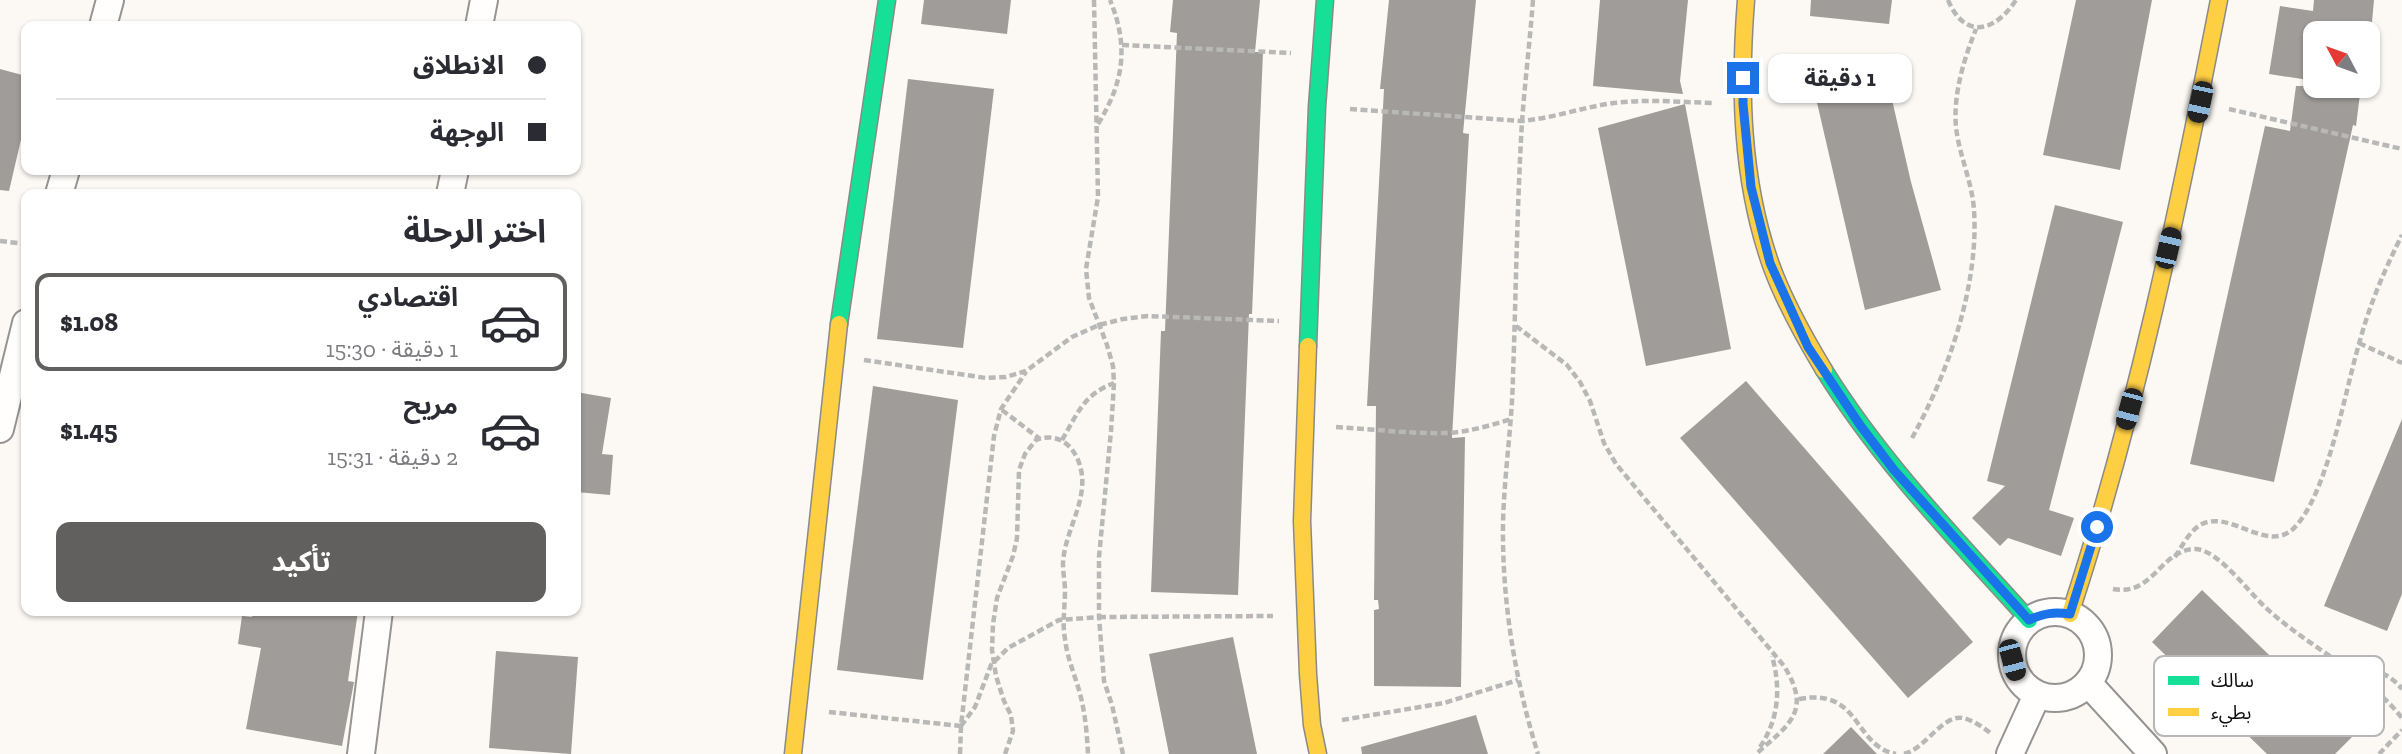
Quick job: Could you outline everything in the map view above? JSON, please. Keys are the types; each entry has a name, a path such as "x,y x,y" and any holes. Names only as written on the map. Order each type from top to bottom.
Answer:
{"street":[{"path":"104,21 110,0"},
{"path":"480,21 484,0"},
{"path":"793,754 834,355 887,0"},
{"path":"1318,754 1312,725 1304,616 1302,520 1317,107 1325,0"},
{"path":"1746,0 1743,104 1751,187 1770,263 1808,347 1894,470 2029,620"},
{"path":"2070,614 2083,575 2149,328 2200,102 2219,0"},
{"path":"0,429 21,343"},
{"path":"2042,614 2070,614 2084,623 2094,636 2098,652 2096,668 2088,683 2065,698 2051,699 2037,695 2025,686 2016,674 2012,660 2013,645 2019,631 2029,620 2042,614"},
{"path":"361,754 378,616"},
{"path":"2088,683 2153,754"},
{"path":"2012,750 2037,695"}],"path":[{"path":"1094,0 1098,197 1086,269 1089,298 1110,356 1114,383 1099,557 1099,617 1104,681 1123,754"},
{"path":"1097,125 1109,107 1121,66 1122,45 1118,19 1110,0"},
{"path":"1533,0 1522,121 1512,419 1503,523 1509,629 1518,680 1538,754"},
{"path":"1948,0 1965,23 1976,29 1984,28 2002,17 2016,0"},
{"path":"1894,470 1932,402 1959,329 1974,252 1974,208 1958,137 1956,107 1963,68 1976,29"},
{"path":"1122,45 1320,54"},
{"path":"2200,102 2402,149"},
{"path":"1317,107 1522,121 1546,119 1592,106 1615,103 1743,104"},
{"path":"2175,557 2200,525 2214,520 2264,535 2278,536 2291,530 2313,498 2324,472 2371,305 2402,236"},
{"path":"0,241 21,243"},
{"path":"834,355 986,378 1006,377 1026,371 1072,337 1099,325 1148,316 1308,322"},
{"path":"1515,326 1567,365 1590,401 1604,443 1616,464 1784,666 1794,682 1799,699 1795,712 1788,724 1756,754"},
{"path":"2359,343 2402,363"},
{"path":"960,754 991,453 996,424 1026,371"},
{"path":"1062,440 1089,397 1096,390 1114,383"},
{"path":"1002,410 1040,439"},
{"path":"1304,424 1449,433 1512,419"},
{"path":"1005,754 1013,731 1011,715 1003,701 996,676 992,650 997,598 1017,538 1019,470 1025,454 1040,439 1054,437 1072,449 1079,461 1081,481 1075,522 1064,551 1063,609 1070,665 1080,691 1088,754"},
{"path":"2083,575 2114,589 2134,589 2184,550 2199,549 2213,554 2289,629 2328,656"},
{"path":"961,726 975,707 991,665 1008,648 1059,620 1099,617 1304,616"},
{"path":"1756,754 1768,736 1777,706 1777,674 1772,653"},
{"path":"2384,673 2402,689"},
{"path":"1312,725 1444,703 1518,680"},
{"path":"1799,699 1813,696 1828,698 1841,704 1878,746 1896,754"},
{"path":"2384,699 2402,718"},
{"path":"797,708 961,726"},
{"path":"1904,754 1913,752 1955,718 1972,722 2012,750"},
{"path":"2379,754 2402,730"}],"building":[{"path":"924,0 1011,0 1007,34 921,24"},
{"path":"1173,0 1260,0 1255,52 1263,52 1238,595 1151,592 1161,331 1165,331 1177,33 1170,32"},
{"path":"1389,0 1476,0 1463,133 1469,134 1452,438 1465,437 1461,687 1374,686 1374,610 1379,609 1378,600 1374,600 1376,406 1367,406 1384,89 1380,89"},
{"path":"1600,0 1688,0 1680,81 1683,94 1593,86"},
{"path":"1811,0 1892,0 1889,24 1810,16"},
{"path":"2076,0 2152,0 2120,170 2043,155"},
{"path":"2314,0 2374,0 2372,21 2303,21 2303,79 2269,74 2280,6 2313,11"},
{"path":"0,69 21,75 21,140 9,191 0,190"},
{"path":"1887,78 1911,182 1941,290 1865,310 1815,94"},
{"path":"908,79 994,89 963,348 877,339"},
{"path":"2296,86 2303,86 2303,98 2360,98 2356,126 2353,125 2274,482 2190,464 2265,126 2290,131"},
{"path":"1685,104 1731,349 1646,366 1598,128"},
{"path":"2055,205 2123,222 2049,510 2074,518 2061,556 2008,538 2000,546 1972,518 2005,486 1987,481"},
{"path":"1746,381 1973,642 1908,698 1680,438"},
{"path":"873,386 958,400 923,680 837,670"},
{"path":"581,393 611,398 602,454 613,455 610,495 581,492"},
{"path":"2402,419 2402,594 2387,631 2324,606"},
{"path":"2202,590 2270,656 2166,656 2152,642"},
{"path":"242,616 357,616 348,681 354,682 342,746 246,729 261,648 238,644"},
{"path":"1233,637 1257,754 1169,754 1149,654"},
{"path":"496,651 578,657 571,754 489,748"},
{"path":"1476,715 1488,754 1362,754 1361,747"},
{"path":"1851,727 1877,754 1823,754"},
{"path":"2249,736 2353,736 2335,754 2267,754"}],"traffic: fast":[{"path":"839,324 887,0"},
{"path":"1308,346 1317,107 1325,0"},
{"path":"1824,370 1846,404 1895,468 2029,620"}],"traffic: slow":[{"path":"1746,0 1743,101 1753,200 1776,278 1795,319 1824,370"},
{"path":"2070,614 2094,539 2136,386 2172,232 2219,0"},
{"path":"793,754 839,324"},
{"path":"1308,346 1302,521 1308,674 1312,725 1318,754"}],"route":[{"path":"1743,78 1751,187 1770,263 1808,347 1894,470 2029,620 2042,614 2070,614 2097,527"}]}
